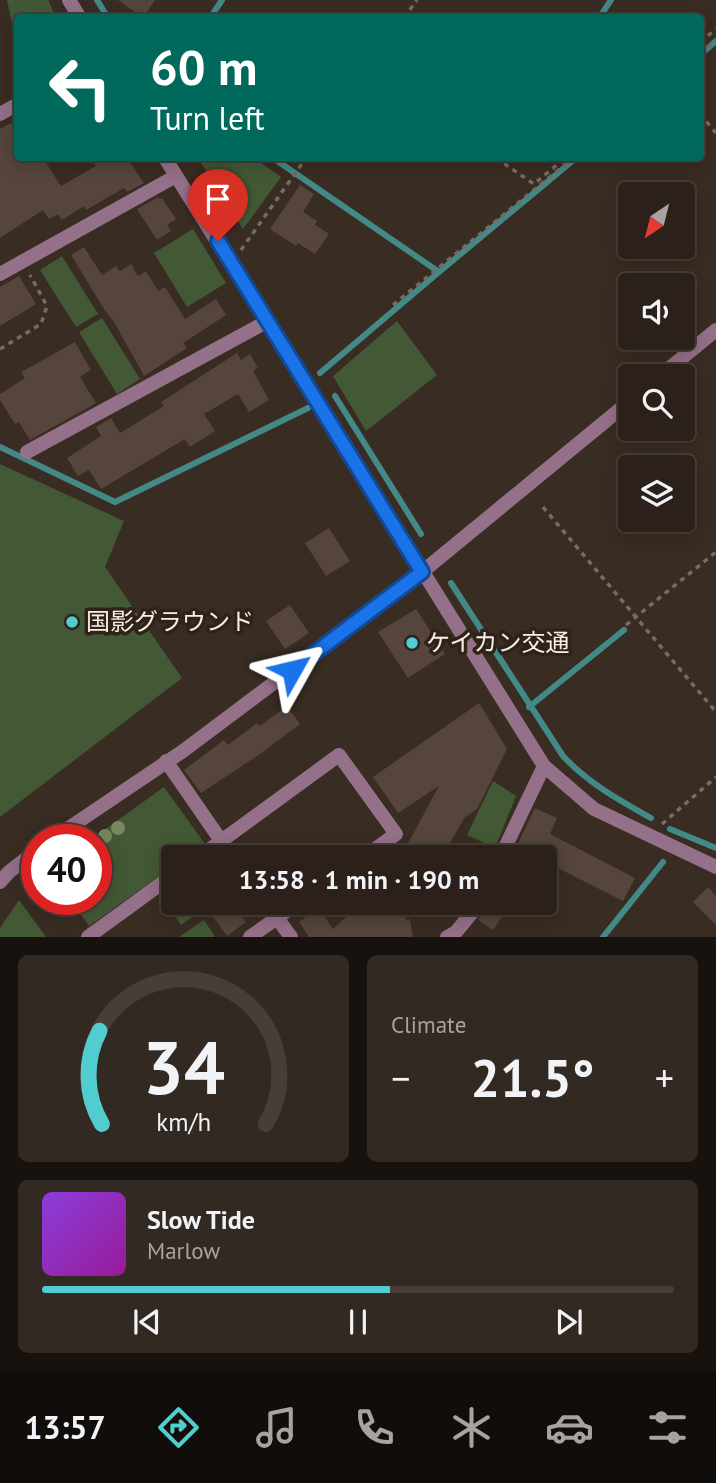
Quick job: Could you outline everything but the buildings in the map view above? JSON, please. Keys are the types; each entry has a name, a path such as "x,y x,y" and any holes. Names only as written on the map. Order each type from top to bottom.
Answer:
{"street":[{"path":"167,161 544,766 594,809 716,867"},
{"path":"0,274 176,176"},
{"path":"27,452 268,321"},
{"path":"675,364 716,330"},
{"path":"74,824 166,761 422,572 618,411"},
{"path":"216,845 339,755 396,834 381,845"},
{"path":"166,761 224,845"},
{"path":"506,845 544,766"},
{"path":"0,882 21,863"},
{"path":"88,937 161,884"},
{"path":"275,915 291,937"},
{"path":"250,937 281,915"},
{"path":"447,937 456,932 470,915"}],"path":[{"path":"704,119 716,133"},
{"path":"232,262 304,161"},
{"path":"500,161 534,184 561,161"},
{"path":"393,305 569,161"},
{"path":"0,349 41,324 47,306 23,261"},
{"path":"544,507 716,712"},
{"path":"626,625 716,552"},
{"path":"647,836 716,777"}],"green space":[{"path":"7,0 48,0 55,14 14,14 13,28"},
{"path":"200,161 258,161 281,177 243,229"},
{"path":"193,229 226,283 187,307 154,253"},
{"path":"62,256 98,314 76,327 40,270"},
{"path":"102,318 140,379 117,394 79,332"},
{"path":"397,321 437,375 366,431 333,376"},
{"name":"国影グラウンド","path":"0,464 124,521 105,567 182,678 0,817"},
{"path":"493,781 516,796 496,845 489,845 467,835"},
{"path":"164,787 205,844 161,845 161,875 112,910 112,824"},
{"path":"19,900 21,915 30,915 46,937 0,937 0,928"},
{"path":"81,915 104,915 89,926"},
{"path":"174,915 195,915 181,925"},
{"path":"204,920 215,937 179,937"}],"waterway":[{"path":"97,0 106,14"},
{"path":"213,14 222,0"},
{"path":"602,14 611,0"},
{"path":"704,52 716,41"},
{"path":"277,161 439,272 320,373"},
{"path":"439,272 572,161"},
{"path":"335,396 421,534"},
{"path":"0,447 115,502 308,408"},
{"path":"451,583 563,756 593,783 651,818"},
{"path":"529,707 624,630"},
{"path":"670,829 716,848"},
{"path":"603,937 663,862"}],"place":[{"name":"国影グラウンド","path":"72,622"},
{"name":"ケイカン交通","path":"412,643"}],"route":[{"path":"218,241 422,572 292,670"}]}
